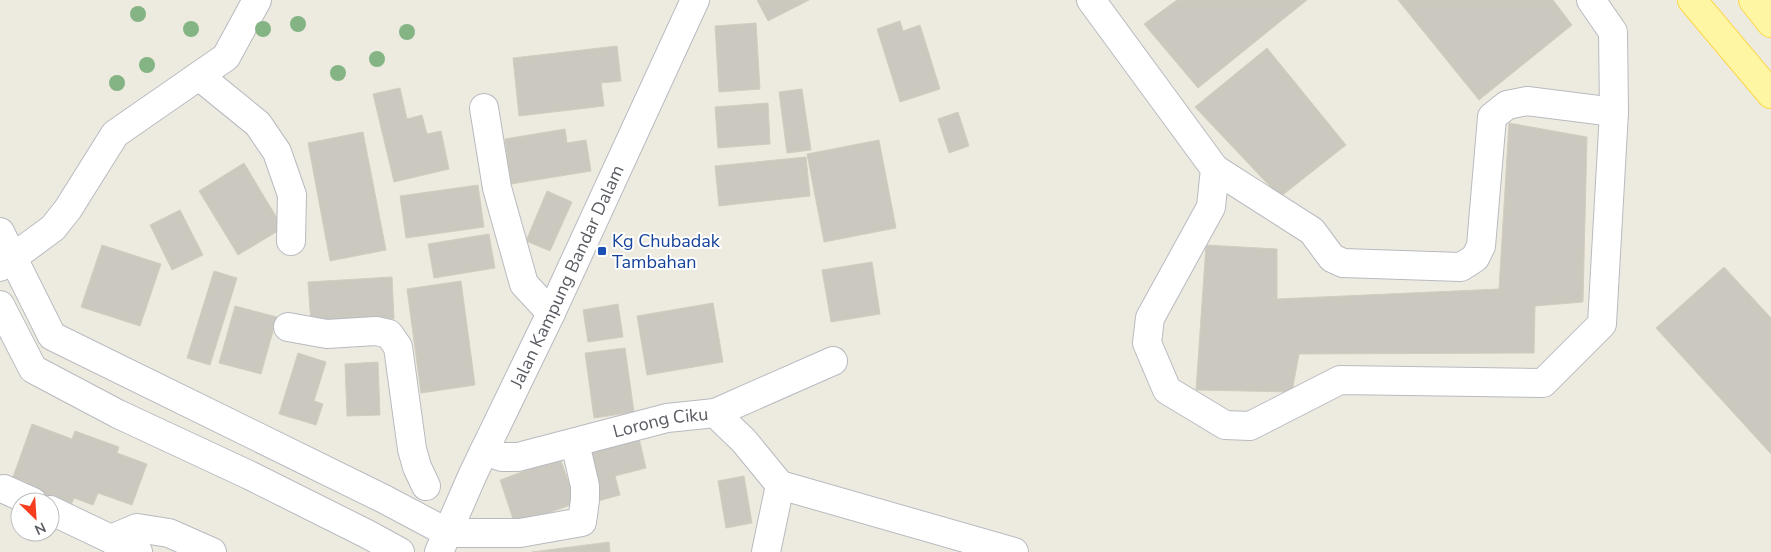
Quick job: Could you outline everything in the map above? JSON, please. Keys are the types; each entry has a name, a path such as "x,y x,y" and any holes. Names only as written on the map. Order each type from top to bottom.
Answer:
{"main road":[{"path":"1692,0 1771,94"},
{"path":"1753,0 1771,23"}],"street":[{"path":"6,263 53,228 68,209 115,134 226,57 257,0"},
{"name":"Jalan Kampung Bandar Dalam","path":"443,542 695,0"},
{"path":"1091,0 1215,169 1312,231 1332,258 1343,263 1461,267 1475,258 1481,246 1492,118 1507,106 1527,101 1614,112"},
{"path":"1215,169 1211,207 1150,318 1147,342 1167,390 1225,425 1250,426 1340,380 1543,383 1602,324 1614,112 1613,32 1591,0"},
{"path":"199,76 258,124 277,152 292,195 291,241"},
{"path":"484,108 497,188 524,284 551,313"},
{"path":"0,232 6,263 52,336 384,499 443,542 520,533 582,522 585,486 575,443"},
{"path":"0,305 33,369 118,414 249,475 372,543 400,552"},
{"path":"288,327 328,334 376,331 389,334 398,347 414,458 426,486"},
{"name":"Lorong Ciku","path":"479,462 502,457 518,457 667,418 715,413 833,361"},
{"path":"715,413 744,441 780,485 1014,552"},
{"path":"384,499 426,486 479,462"},
{"path":"766,552 780,485"},
{"path":"4,489 11,492"},
{"path":"60,515 138,552"},
{"path":"111,539 137,528 168,533 212,552"}],"building":[{"path":"757,0 809,0 768,21"},
{"path":"1177,0 1307,0 1198,88 1144,24"},
{"path":"1398,0 1553,0 1572,25 1479,100"},
{"path":"900,21 903,31 920,25 940,89 900,102 877,29"},
{"path":"756,23 760,89 719,92 715,26"},
{"path":"617,46 621,81 601,83 604,106 519,116 513,58"},
{"path":"1267,48 1346,145 1280,197 1195,107"},
{"path":"400,88 407,119 422,115 427,134 441,131 449,169 394,182 373,94"},
{"path":"802,89 811,150 787,153 779,92"},
{"path":"768,103 770,144 718,148 715,107"},
{"path":"958,112 969,146 949,153 938,119"},
{"path":"1509,123 1587,137 1583,302 1535,306 1534,353 1299,354 1292,392 1196,390 1206,245 1277,249 1277,299 1499,289"},
{"path":"565,129 567,143 586,140 591,171 511,184 505,139"},
{"path":"363,132 386,250 330,261 308,143"},
{"path":"879,140 896,228 824,242 807,154"},
{"path":"806,157 810,196 719,206 715,166"},
{"path":"244,163 283,228 238,255 199,191"},
{"path":"478,185 484,227 406,238 400,196"},
{"path":"547,191 572,202 550,251 526,241"},
{"path":"180,210 203,255 172,270 150,225"},
{"path":"489,234 495,268 434,278 428,244"},
{"path":"102,245 161,264 140,326 81,307"},
{"path":"872,262 880,314 831,322 822,270"},
{"path":"1724,267 1771,318 1771,454 1656,328"},
{"path":"214,271 237,278 210,365 187,358"},
{"path":"392,277 394,319 311,324 308,282"},
{"path":"461,281 475,385 421,393 407,289"},
{"path":"713,303 723,362 647,375 637,316"},
{"path":"618,304 623,337 588,342 583,310"},
{"path":"235,306 277,317 261,374 219,363"},
{"path":"625,348 634,412 594,418 585,353"},
{"path":"298,353 326,362 314,401 323,404 316,425 279,414"},
{"path":"378,362 380,415 347,416 345,364"},
{"path":"32,424 72,439 75,431 119,447 117,453 147,464 132,505 98,493 93,505 74,498 69,510 60,507 60,492 22,492 27,482 13,477"},
{"path":"639,438 646,468 615,476 620,495 598,501 586,452"},
{"path":"560,458 576,503 515,525 500,480"},
{"path":"744,476 752,523 726,528 718,481"},
{"path":"609,542 610,552 532,552"}],"place":[{"name":"Kg Chubadak Tambahan","path":"602,251"}]}
